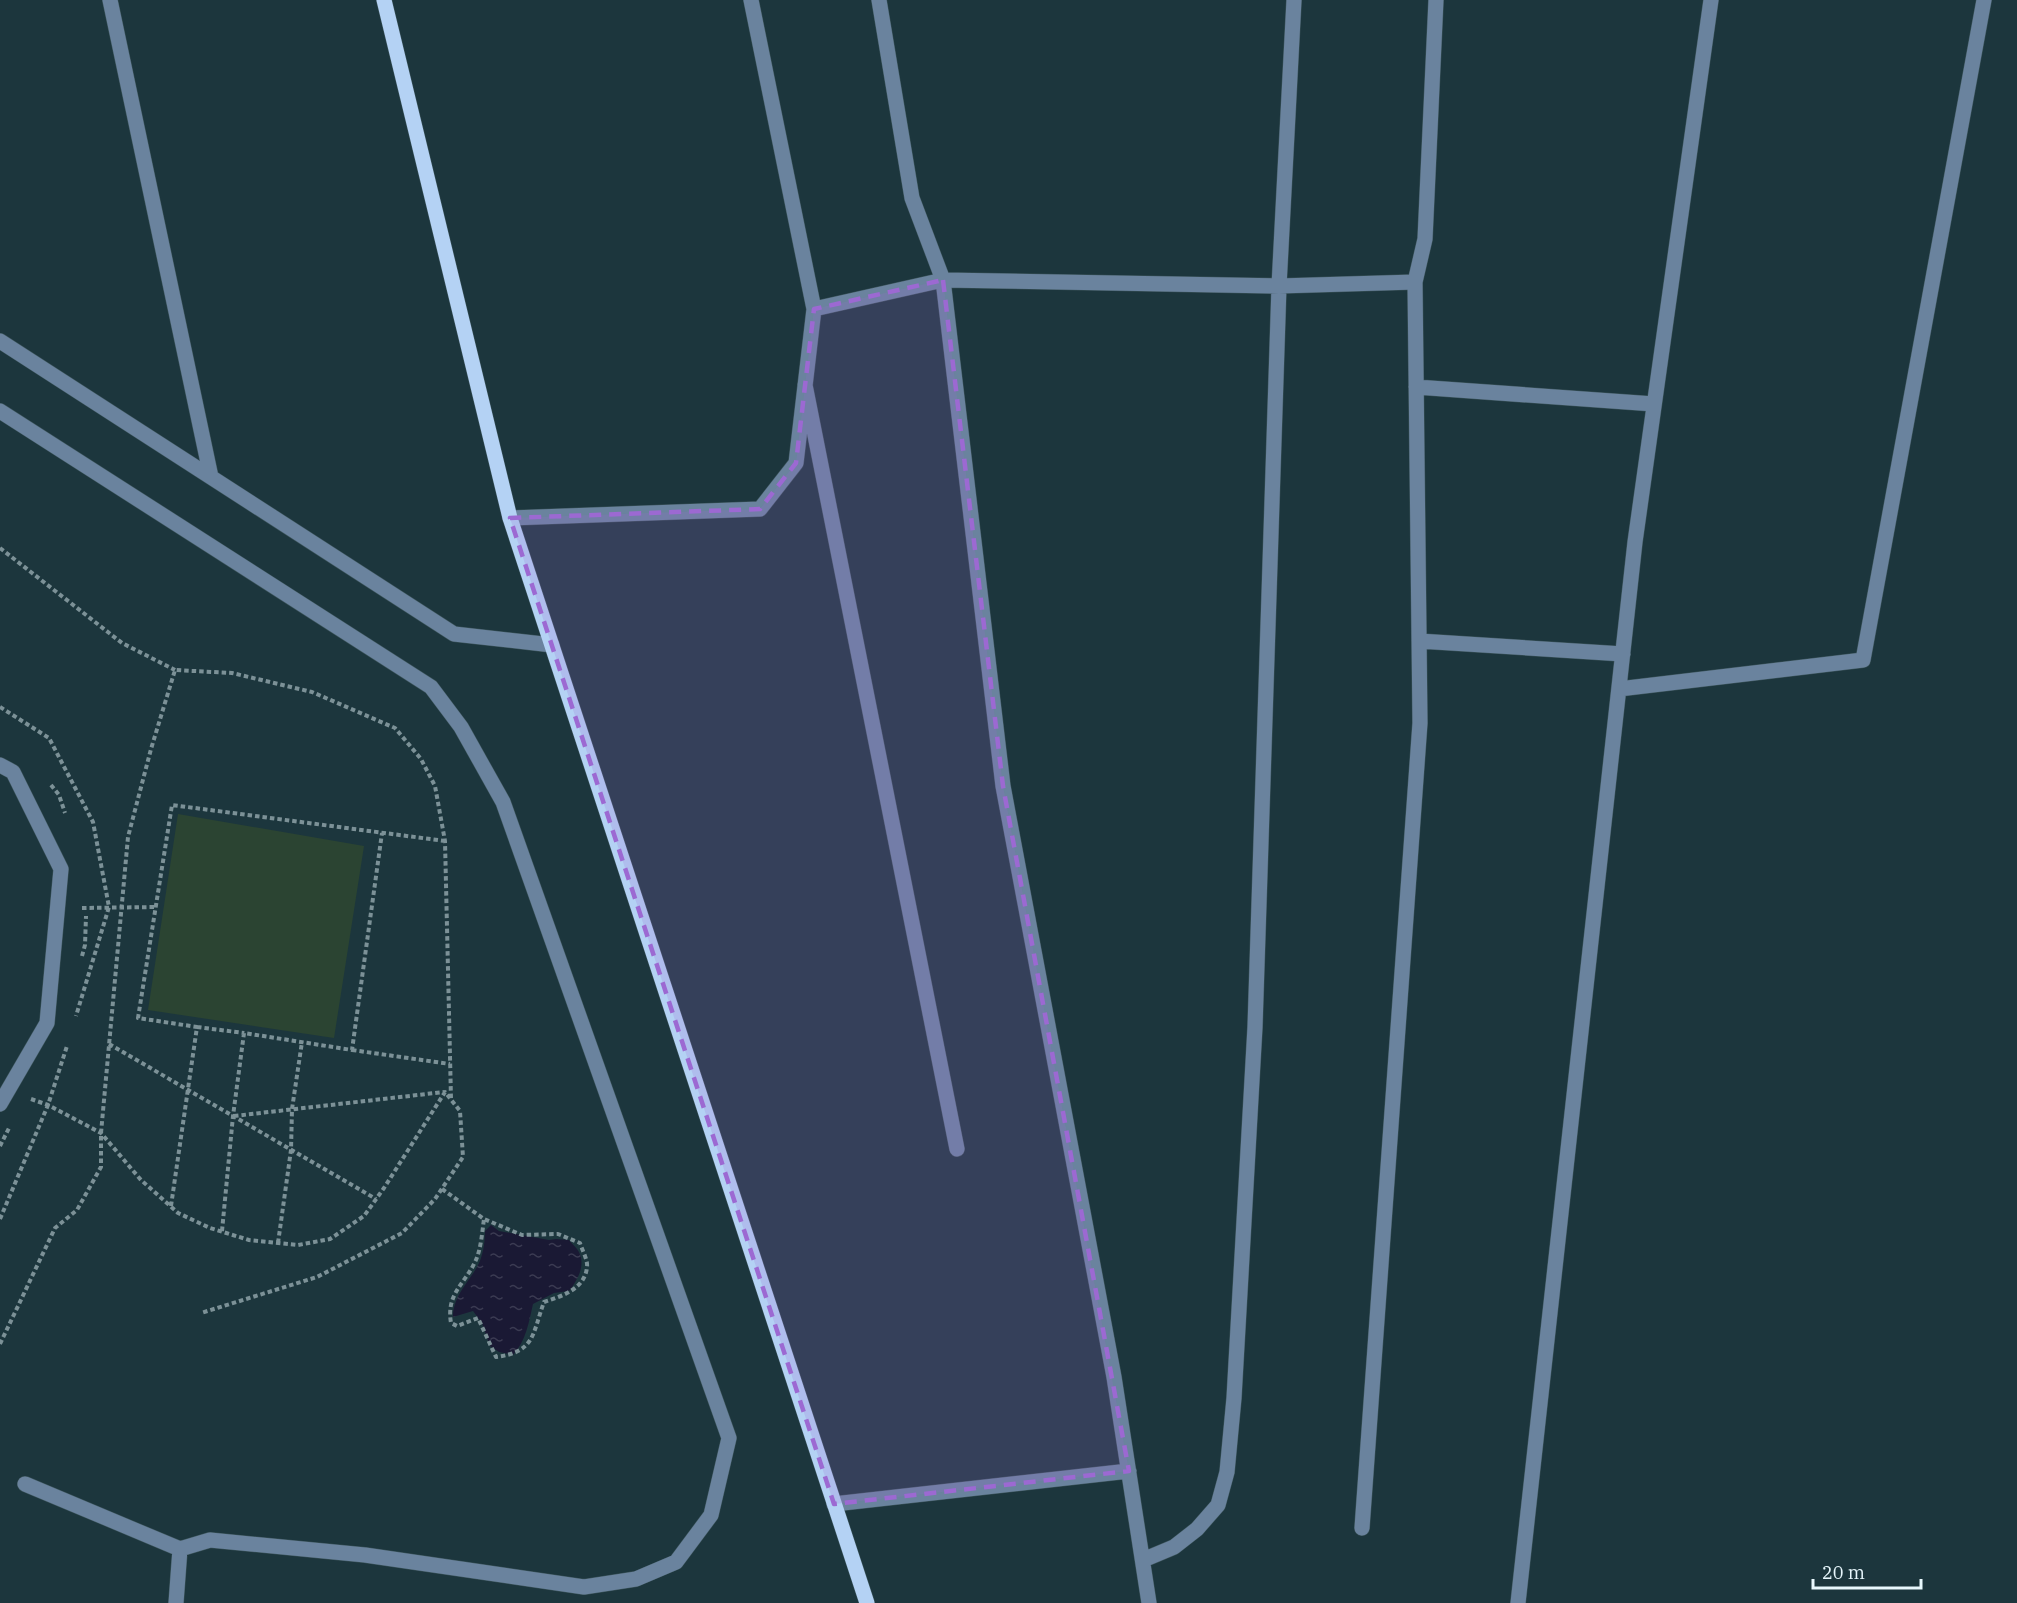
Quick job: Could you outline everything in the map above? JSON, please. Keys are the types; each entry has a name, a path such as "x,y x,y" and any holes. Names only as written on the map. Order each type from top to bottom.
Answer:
{"main road":[{"path":"384,0 510,518 867,1603"}],"street":[{"path":"110,0 211,477"},
{"path":"510,518 760,509 796,463 814,309 751,0"},
{"path":"879,0 912,198 943,280 1003,786 1114,1377 1149,1603"},
{"path":"1143,1560 1174,1547 1197,1529 1218,1505 1227,1472 1234,1398 1255,1027 1279,286 1294,0"},
{"path":"1362,1528 1419,735 1415,282 1425,239 1436,0"},
{"path":"1518,1603 1635,542 1710,0"},
{"path":"1619,688 1863,660 1984,0"},
{"path":"814,309 943,280 1279,286 1415,282"},
{"path":"0,340 454,634 552,645"},
{"path":"805,385 957,1149"},
{"path":"1416,387 1654,404"},
{"path":"0,411 431,687 461,727 503,802 729,1438 711,1515 676,1563 636,1579 584,1587 353,1553 210,1540 180,1549 25,1484"},
{"path":"1419,641 1623,654"},
{"path":"0,765 14,772 61,869 47,1023 0,1104"},
{"path":"834,1504 1129,1471"},
{"path":"176,1603 180,1549"}],"path":[{"path":"0,548 122,644 175,670 232,672 312,692 395,728 421,759 435,786 445,841 451,1099"},
{"path":"0,1344 55,1228 77,1210 101,1167 101,1133 128,837 175,670"},
{"path":"445,841 172,805 138,1018 450,1064"},
{"path":"352,1050 382,833"},
{"path":"57,909 156,907"},
{"path":"171,1207 197,1027"},
{"path":"222,1231 244,1033"},
{"path":"278,1243 291,1150 292,1109 302,1042"},
{"path":"109,1044 376,1199"},
{"path":"8,1090 48,1105 101,1133 141,1179 178,1213 210,1228 249,1240 298,1245 330,1239 364,1216 444,1092"},
{"path":"233,1116 444,1092"},
{"path":"201,1313 317,1277 402,1233 435,1199 463,1157 460,1111 444,1092"},
{"path":"442,1189 484,1219 522,1235 558,1234 580,1243 588,1265 582,1282 566,1295 544,1302 528,1346 513,1355 496,1357 478,1318 457,1326 451,1323 449,1311 456,1291 475,1262 484,1219"}],"highlighted area":[{"path":"943,280 1003,786 1129,1471 834,1504 510,518 760,509 796,463 814,309"}],"green space":[{"path":"178,814 364,846 334,1038 148,1010"}],"water":[{"path":"491,1225 499,1231 549,1240 569,1240 581,1257 580,1273 569,1291 554,1293 533,1304 524,1337 513,1355 499,1352 490,1346 482,1323 473,1311 453,1317 455,1303 479,1263 485,1231"}]}
